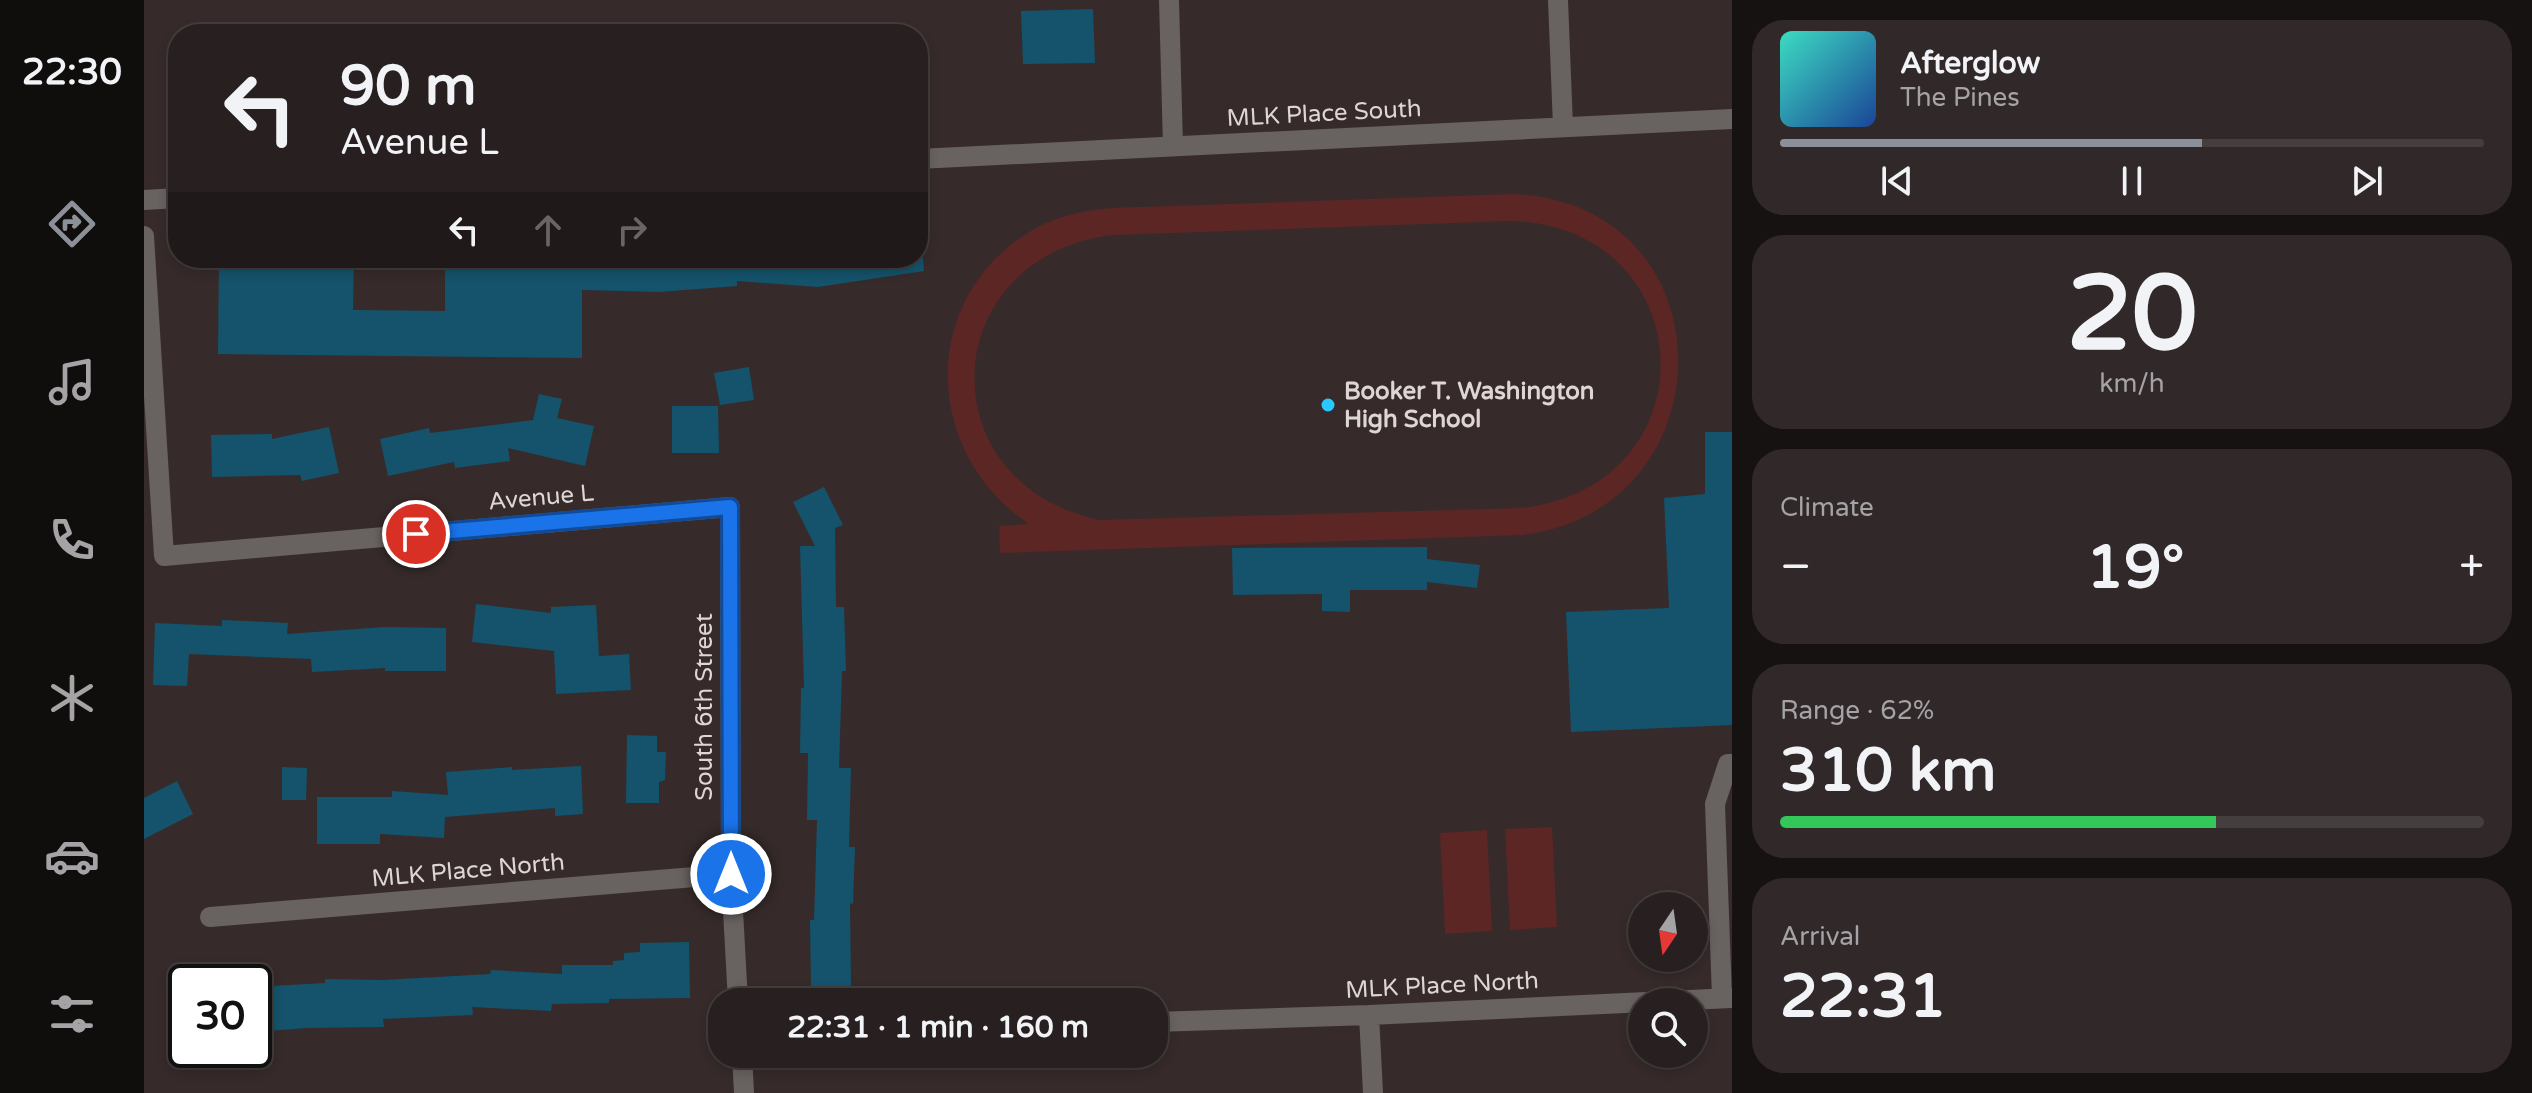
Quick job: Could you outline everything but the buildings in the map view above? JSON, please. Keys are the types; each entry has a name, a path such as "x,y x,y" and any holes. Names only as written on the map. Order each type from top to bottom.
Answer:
{"street":[{"path":"1169,0 1173,146"},
{"path":"1558,0 1563,127"},
{"name":"MLK Place South","path":"928,158 1732,119"},
{"path":"144,200 168,199"},
{"name":"Avenue L","path":"144,236 164,556 730,507"},
{"name":"South 6th Street","path":"730,507 731,874 737,988"},
{"path":"1727,998 1715,804 1728,764 1732,764"},
{"name":"MLK Place North","path":"210,917 731,874"},
{"name":"MLK Place North","path":"1168,1022 1727,998"},
{"path":"1369,1015 1373,1093"},
{"path":"743,1068 744,1093"}],"shaded area":[{"path":"1511,194 1584,210 1636,247 1667,298 1678,357 1669,418 1640,472 1592,513 1523,535 1000,553 999,526 1029,524 993,493 968,457 953,416 948,374 953,332 970,292 997,257 1045,223 1073,214 1112,208","holes":["1512,221 1575,234 1621,266 1650,309 1660,359 1653,409 1628,455 1584,490 1521,508 1100,520 1043,498 1003,463 981,419 975,372 985,324 1012,283 1055,252 1114,235"]},
{"path":"1552,827 1557,927 1510,930 1505,829"},
{"path":"1487,830 1492,931 1445,934 1440,833"}],"place":[{"name":"Booker T. Washington High School","path":"1328,405"}],"route":[{"path":"416,534 730,507 731,874"}]}
